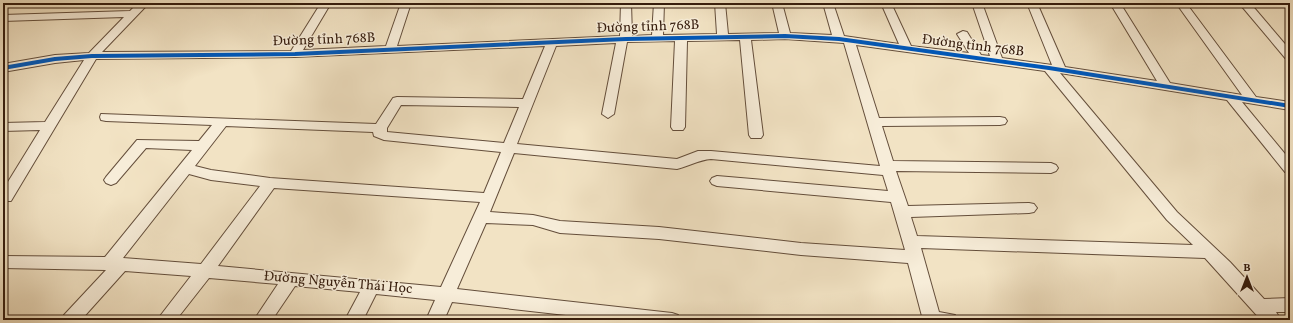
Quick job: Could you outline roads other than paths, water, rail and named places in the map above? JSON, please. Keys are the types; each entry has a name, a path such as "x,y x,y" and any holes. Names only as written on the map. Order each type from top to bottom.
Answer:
{"street":[{"path":"6,197 92,56 144,3"},
{"path":"295,54 326,3"},
{"path":"390,50 406,3"},
{"path":"608,114 624,39 626,3"},
{"path":"658,38 659,3"},
{"path":"720,3 723,37"},
{"path":"777,3 785,36"},
{"path":"828,3 844,40 874,122 913,250 931,319 949,320"},
{"path":"886,3 907,49"},
{"path":"977,3 997,61"},
{"path":"1032,3 1055,68 1172,216 1209,252 1272,320"},
{"path":"1115,3 1165,85"},
{"path":"1181,3 1252,100"},
{"path":"1244,3 1290,57"},
{"path":"3,18 133,14"},
{"path":"963,34 977,58"},
{"path":"745,36 756,135"},
{"name":"Đường tỉnh 768B","path":"3,68 55,59 92,56 295,54 624,39 785,36 844,40 1055,68 1290,106"},
{"path":"678,127 681,38"},
{"path":"435,320 445,293 489,198 552,42"},
{"path":"1231,97 1290,169"},
{"path":"528,104 397,101 380,128 379,133 384,136 677,164 688,162 698,156 711,155 889,169 1051,168"},
{"path":"106,117 380,128"},
{"path":"874,122 1000,121"},
{"path":"70,320 114,264 185,168 222,122"},
{"path":"3,127 50,126"},
{"path":"111,180 142,143 203,146"},
{"path":"185,168 211,175 270,183 489,198"},
{"path":"717,180 897,197"},
{"path":"166,320 205,271 270,183"},
{"path":"902,212 1029,208"},
{"path":"480,217 504,217 533,220 560,227 659,233 801,249 1209,252"},
{"name":"Đường Nguyễn Thái Học","path":"3,262 56,261 205,271 445,293 672,320"},
{"path":"263,320 290,279"},
{"path":"354,320 372,286"},
{"path":"1259,306 1290,305"}]}
